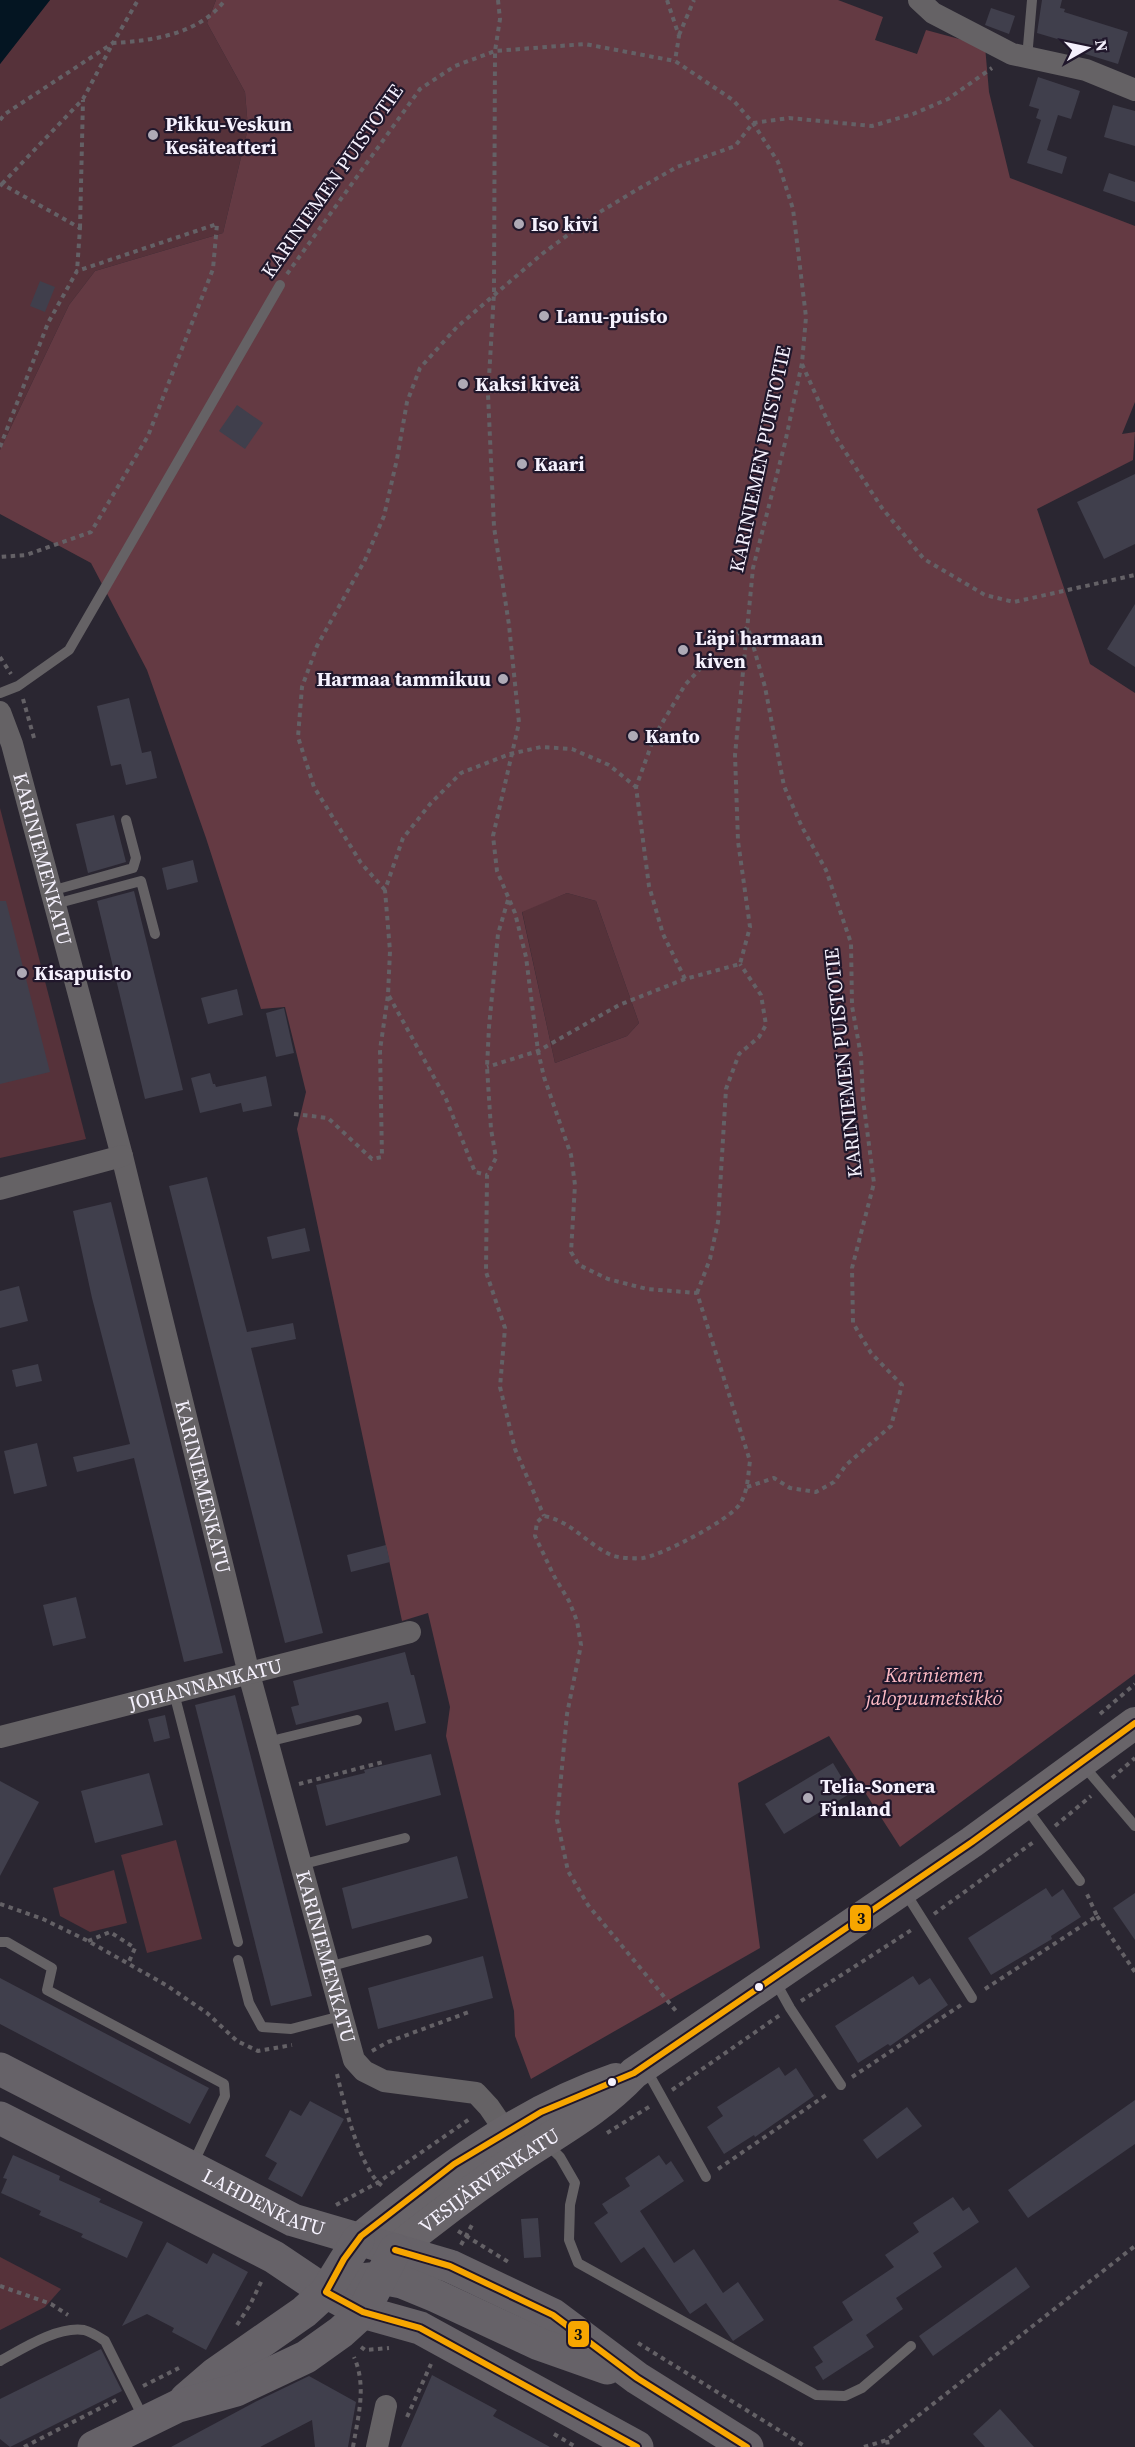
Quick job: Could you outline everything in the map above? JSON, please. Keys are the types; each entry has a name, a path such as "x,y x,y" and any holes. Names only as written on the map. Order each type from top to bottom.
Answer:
{"main road":[{"name":"LAHDENKATU","path":"0,2069 293,2220 358,2240 388,2264 402,2282 539,2344 637,2378 747,2447"},
{"path":"0,2118 274,2257 326,2292 353,2334 420,2328 638,2447"},
{"name":"VESIJÄRVENKATU","path":"178,2406 215,2374 304,2312 326,2292 358,2240"},
{"path":"326,2292 357,2280 388,2264"},
{"name":"VESIJÄRVENKATU","path":"94,2447 178,2406 236,2390 353,2334 388,2264"}],"street":[{"path":"919,0 933,13 1020,56 1086,70 1135,90"},
{"name":"KARINIEMENKATU","path":"0,712 12,744 122,1156 249,1674 354,2060 364,2071 384,2081 476,2093 515,2134"},
{"path":"0,1189 122,1156"},
{"name":"JOHANNANKATU","path":"0,1737 410,1632"},
{"name":"VESIJÄRVENKATU","path":"358,2240 436,2178 515,2134 553,2105 640,2070 1024,1805 1092,1776 1135,1724"},
{"name":"VESIJÄRVENKATU","path":"388,2264 515,2134"},
{"path":"377,2447 386,2406"}],"lane":[{"path":"1020,56 1032,0"},
{"name":"KARINIEMEN PUISTOTIE","path":"0,693 18,686 69,650 280,285"},
{"path":"53,897 133,868 136,858 126,820"},
{"path":"53,897 141,881 155,934"},
{"path":"174,1693 238,1942"},
{"path":"267,1742 357,1720"},
{"path":"1092,1776 1135,1827"},
{"path":"1024,1805 1080,1881"},
{"path":"300,1865 405,1838"},
{"path":"904,1889 972,1998"},
{"path":"328,1967 427,1940"},
{"path":"0,1942 7,1942 52,1968 47,1990 224,2084 225,2096 192,2167"},
{"path":"238,1960 249,2003 262,2027 291,2029 341,2016"},
{"path":"773,1978 841,2085"},
{"path":"640,2070 661,2098 706,2177"},
{"path":"515,2134 560,2157 575,2183 570,2205 568,2240 578,2263 816,2395 845,2396 862,2388 911,2346"},
{"path":"0,2361 39,2340 68,2331 83,2330 105,2341 145,2422"}],"path":[{"path":"80,228 1,185 83,99 138,0"},
{"path":"0,120 5,114 113,43 140,42 184,32 219,9 225,0"},
{"path":"498,0 500,19 495,51 494,293 488,394 494,527 509,625 519,723 510,754 493,836 497,871 515,913 526,957 543,1077 571,1155 575,1185 571,1252 579,1264 608,1279 647,1289 697,1293"},
{"path":"666,0 679,36"},
{"path":"675,61 679,36 694,0"},
{"name":"KARINIEMEN PUISTOTIE","path":"280,285 420,88 456,66 495,51 585,44 675,61 733,100 753,123 778,162 793,209 806,317 802,363 785,442 753,567 735,755 738,841 750,927 740,964"},
{"path":"385,890 361,862 314,787 298,737 302,687 317,646 365,560 384,516 408,402 420,368 435,349 494,293 595,215 677,167 735,146 753,123 789,118 873,126 913,114 948,99 1020,56"},
{"path":"0,447 48,323 77,271 83,99"},
{"path":"0,556 26,555 91,532 148,436 213,269 217,224 77,271"},
{"path":"802,363 833,433 882,508 924,559 985,595 1014,602 1135,575"},
{"path":"685,979 663,934 649,886 636,787 656,735 685,685 725,642 748,628"},
{"name":"KARINIEMEN PUISTOTIE","path":"747,1487 774,1478 790,1488 816,1492 834,1482 846,1465 891,1425 902,1385 871,1353 853,1323 852,1268 874,1183 863,1099 861,1056 852,1006 851,943 826,870 802,827 784,786 765,687 748,628"},
{"path":"0,657 18,686 35,739"},
{"path":"294,1114 328,1118 372,1159 382,1157 380,1050 388,995 390,951 385,890 403,838 431,803 461,773 510,754 541,747 572,749 609,765 636,787"},
{"path":"508,899 498,934 491,998 488,1067 491,1129 496,1158 487,1175 486,1272 505,1328 500,1388 515,1449 544,1516"},
{"path":"488,1067 538,1052 619,1005 685,979 740,964 761,995 766,1025 759,1037 739,1054 726,1089 718,1222 710,1259 697,1293 750,1461 747,1487 739,1505 721,1521 680,1543 643,1558 612,1556 558,1518 544,1516 537,1522 535,1536 569,1602 577,1621 581,1645 567,1714 557,1820 568,1870 588,1905 676,2011"},
{"path":"388,995 446,1099 475,1172 487,1175"},
{"path":"597,2139 661,2098 790,2008 924,1922 1044,1834 1092,1776 1135,1758"},
{"path":"296,1775 299,1785 383,1762"},
{"path":"1080,1881 1097,1916 1135,1972"},
{"path":"0,1904 43,1919 88,1941 166,1985 207,2013 237,2040 258,2051 298,2044"},
{"path":"706,2177 1097,1916"},
{"path":"88,1941 110,1932 135,1948 128,1964"},
{"path":"369,2053 388,2042 469,2012"},
{"path":"366,2042 369,2053 378,2058"},
{"path":"336,2068 344,2105 363,2157 377,2183 445,2134 515,2134"},
{"path":"864,2447 887,2440 1135,2246"},
{"path":"234,2330 250,2305 263,2276 268,2283"},
{"path":"0,2286 51,2304 69,2316 83,2330"},
{"path":"353,2334 365,2350 400,2349"},
{"path":"353,2334 360,2371 361,2403 353,2447"},
{"path":"421,2357 442,2369"},
{"path":"402,2426 431,2363"},
{"path":"24,2447 182,2367"},
{"path":"545,2429 576,2447"},
{"path":"887,2440 888,2447"}],"shaded area":[{"path":"50,0 216,0 207,23 245,92 248,128 223,233 95,271 69,305 0,450 0,64"},
{"name":"Kisapuisto","path":"0,808 86,1139 0,1158"},
{"path":"567,893 596,901 639,1023 627,1036 555,1063 522,911"},
{"path":"176,1840 202,1939 147,1953 121,1855"},
{"path":"114,1870 127,1923 90,1932 60,1916 53,1888"},
{"path":"0,2257 61,2289 45,2307 0,2330"}],"green space":[{"name":"Kariniemen jalopuumetsikkö","path":"216,0 838,0 883,17 875,40 917,54 926,30 985,46 989,92 1010,178 1135,226 1135,402 1122,434 1135,432 1133,460 1037,509 1090,664 1135,693 1135,1674 900,1847 829,1736 738,1783 760,1948 531,2079 515,2036 514,2011 446,1736 450,1707 428,1613 402,1621 297,1129 306,1092 285,1007 261,1009 206,838 147,670 91,563 0,514 0,450 69,305 95,271 223,233 248,128 245,92 207,23","holes":["567,893 596,901 639,1023 627,1036 555,1063 522,912"]}],"water":[{"path":"0,0 50,0 0,64"}],"building":[{"path":"1042,0 1062,0 1060,8 1065,9 1064,12 1128,32 1118,64 1079,52 1081,46 1037,33"},
{"path":"991,8 1015,16 1009,34 985,25"},
{"path":"1038,77 1080,91 1071,119 1058,115 1047,150 1067,157 1062,174 1027,163 1041,120 1036,118 1039,109 1029,106"},
{"path":"1113,105 1135,111 1135,146 1104,137"},
{"path":"1109,173 1135,182 1135,202 1103,191"},
{"path":"40,281 55,287 45,312 30,306"},
{"path":"237,405 263,423 245,449 219,431"},
{"path":"1135,474 1135,544 1104,559 1077,502"},
{"path":"1135,604 1135,667 1107,649"},
{"path":"129,698 142,753 151,751 157,778 126,785 121,764 111,766 97,706"},
{"path":"114,815 126,862 88,873 76,824"},
{"path":"193,860 198,882 167,890 162,868"},
{"path":"134,891 183,1090 145,1099 97,901"},
{"path":"0,901 6,901 50,1072 0,1084"},
{"path":"237,989 243,1015 208,1024 201,998"},
{"path":"284,1008 294,1053 276,1057 266,1013"},
{"path":"210,1073 216,1087 266,1076 272,1106 243,1112 241,1103 200,1113 191,1078"},
{"path":"207,1177 247,1332 293,1323 296,1339 251,1348 323,1633 285,1643 169,1186"},
{"path":"111,1202 223,1653 184,1662 134,1458 77,1472 73,1457 130,1444 92,1298 73,1211"},
{"path":"305,1228 310,1251 272,1259 267,1237"},
{"path":"19,1286 28,1321 0,1328 0,1291"},
{"path":"38,1364 42,1381 16,1387 12,1370"},
{"path":"37,1443 47,1486 14,1494 4,1451"},
{"path":"386,1545 390,1562 351,1572 347,1555"},
{"path":"76,1597 86,1638 53,1646 43,1605"},
{"path":"405,1652 411,1675 414,1675 426,1723 395,1731 388,1702 296,1725 291,1707 299,1705 293,1681"},
{"path":"235,1695 312,1996 271,2006 195,1705"},
{"path":"165,1715 170,1738 154,1742 148,1719"},
{"path":"431,1754 441,1795 326,1826 316,1785 365,1773 364,1770"},
{"name":"Telia-Sonera Finland","path":"833,1763 851,1793 784,1834 765,1804"},
{"path":"149,1773 163,1825 95,1843 81,1791"},
{"path":"0,1781 39,1802 0,1876"},
{"path":"457,1856 468,1898 352,1929 342,1888"},
{"path":"1046,1888 1052,1897 1063,1889 1081,1917 1051,1936 1052,1939 991,1975 968,1938"},
{"path":"1135,1893 1135,1940 1113,1908"},
{"path":"483,1956 493,1998 378,2029 368,1988"},
{"path":"913,1976 919,1985 930,1978 948,2005 890,2046 888,2044 858,2063 835,2026"},
{"path":"0,1978 209,2088 190,2124 0,2024"},
{"path":"779,2067 785,2076 796,2068 814,2096 755,2137 754,2135 724,2154 707,2127 723,2116 717,2107"},
{"path":"1135,2100 1135,2144 1028,2218 1008,2190"},
{"path":"310,2101 344,2119 302,2197 268,2179 277,2163 265,2156 290,2110 301,2116"},
{"path":"907,2107 922,2126 877,2159 863,2140"},
{"path":"13,2155 60,2176 59,2180 143,2222 127,2258 81,2237 83,2234 39,2215 41,2211 1,2193 7,2179 3,2178"},
{"path":"659,2155 666,2165 671,2161 684,2181 640,2211 674,2263 694,2249 723,2293 738,2282 764,2320 733,2341 706,2303 690,2314 644,2247 621,2263 594,2223 608,2213 602,2204 630,2186 625,2178"},
{"path":"953,2197 963,2211 969,2207 979,2222 933,2253 942,2267 896,2298 903,2309 866,2335 874,2347 823,2380 815,2367 823,2362 813,2347 853,2320 842,2302 894,2267 885,2255 919,2232 913,2223"},
{"path":"538,2218 541,2257 524,2258 521,2219"},
{"path":"167,2242 207,2264 213,2253 248,2272 206,2350 172,2332 174,2328 147,2314 122,2326"},
{"path":"1016,2267 1030,2287 933,2356 919,2336"},
{"path":"101,2349 122,2391 10,2447 0,2439 0,2399"},
{"path":"432,2375 497,2410 493,2416 550,2447 401,2447"},
{"path":"309,2376 356,2402 348,2447 315,2447 312,2420 260,2447 171,2447 257,2401"},
{"path":"1000,2409 1034,2447 985,2447 973,2434"}],"transit line":[{"name":"3","path":"637,2447 420,2328 363,2312 326,2292 344,2259 361,2236 454,2164 541,2112 634,2073 972,1842 1135,1723"},
{"name":"3","path":"395,2250 450,2266 553,2315 637,2378 747,2447"}],"place":[{"name":"Pikku-Veskun Kesäteatteri","path":"153,135"},
{"name":"Iso kivi","path":"519,224"},
{"name":"Lanu-puisto","path":"544,316"},
{"name":"Kaksi kiveä","path":"463,384"},
{"name":"Kaari","path":"522,464"},
{"name":"Läpi harmaan kiven","path":"683,650"},
{"name":"Harmaa tammikuu","path":"503,679"},
{"name":"Kanto","path":"633,736"},
{"name":"Kisapuisto","path":"22,973"},
{"name":"Telia-Sonera Finland","path":"808,1798"}]}
